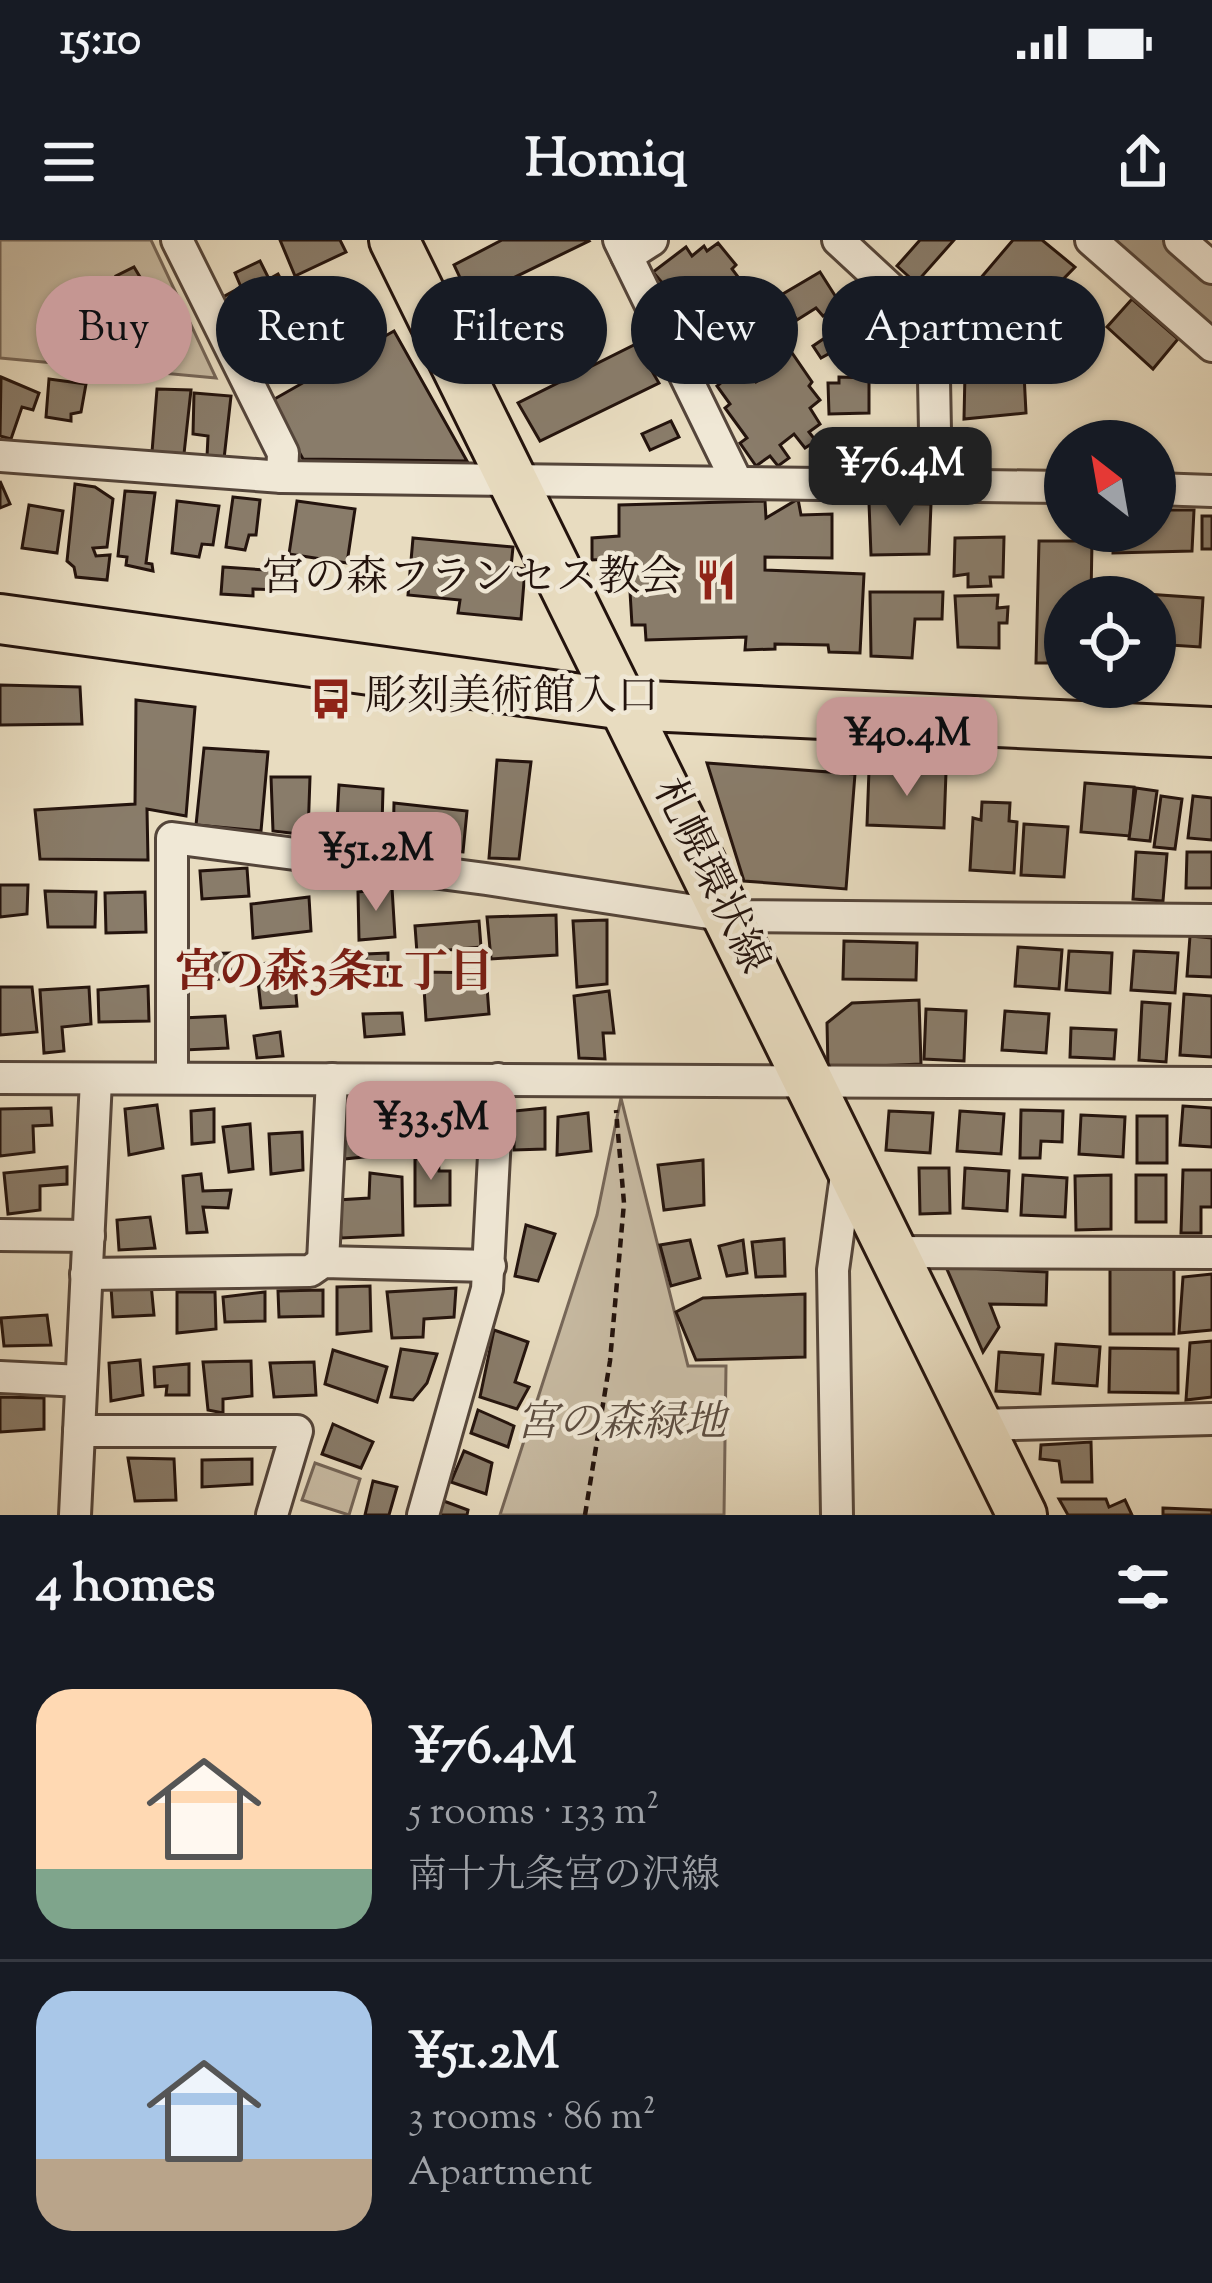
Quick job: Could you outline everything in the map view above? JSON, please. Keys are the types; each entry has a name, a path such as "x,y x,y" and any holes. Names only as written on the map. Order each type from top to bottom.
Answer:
{"main road":[{"name":"札幌環状線","path":"394,240 1022,1515"},
{"path":"0,619 625,705 1212,732"}],"street":[{"path":"178,240 283,453 282,477"},
{"path":"838,240 932,328 936,483"},
{"path":"1091,240 1212,346"},
{"path":"1180,240 1212,268"},
{"path":"633,245 736,482"},
{"path":"0,456 282,477 1044,486"},
{"path":"1176,490 1212,491"},
{"path":"172,1077 172,838 728,916 1212,920"},
{"path":"0,1078 1212,1083"},
{"path":"423,1515 487,1289 498,1078"},
{"path":"75,1515 95,1079"},
{"path":"323,1262 332,1079"},
{"path":"837,1515 833,1270 848,1162"},
{"path":"0,1235 89,1236"},
{"path":"892,1252 1212,1253"},
{"path":"86,1274 310,1271 323,1262 490,1266"},
{"path":"0,1377 82,1381"},
{"path":"977,1425 1212,1419"},
{"path":"80,1431 297,1431 272,1515"}],"path":[{"path":"585,1515 610,1360 624,1203 615,1101"}],"green space":[{"path":"0,240 151,240 168,276 36,276 36,361 0,358"},
{"path":"192,327 216,378 192,376"},
{"name":"宮の森緑地","path":"621,1098 688,1366 726,1366 724,1515 500,1515 597,1215"},
{"path":"315,1463 360,1479 349,1515 302,1500"}],"building":[{"path":"280,240 340,240 346,252 295,276"},
{"path":"502,240 589,241 517,276 459,276 454,265"},
{"path":"920,240 954,240 922,276 908,276 897,266"},
{"path":"1013,240 1042,240 1075,267 1066,276 982,276"},
{"path":"718,243 736,265 732,269 737,276 656,276 653,272 686,247 692,256 704,246 707,251"},
{"path":"260,261 268,276 236,276"},
{"path":"134,267 139,276 116,276"},
{"path":"820,272 822,315 816,308 798,319 798,285"},
{"path":"1132,299 1178,339 1153,369 1107,327"},
{"path":"394,331 411,361 411,384 424,384 467,461 303,459 271,401 301,384 387,384 387,335"},
{"path":"631,346 631,384 657,384 540,441 518,403 556,384 607,384 607,358"},
{"path":"798,362 820,400 810,408 820,424 809,432 816,441 805,448 794,434 780,445 789,458 778,466 770,456 756,466 740,443 747,438 725,408 730,404 717,386 798,384"},
{"path":"1,377 39,393 33,410 22,407 11,439 0,436"},
{"path":"49,384 86,384 81,412 71,414 71,421 46,417"},
{"path":"828,384 869,384 869,413 829,414"},
{"path":"965,384 1025,384 1026,413 964,419"},
{"path":"157,389 191,390 184,454 152,452"},
{"path":"194,393 231,396 224,459 207,457 208,436 193,434"},
{"path":"671,421 679,437 650,450 642,434"},
{"path":"0,481 10,504 0,508"},
{"path":"75,484 95,487 113,499 107,547 93,548 96,556 110,555 107,580 76,577 67,561"},
{"path":"125,491 155,493 146,563 152,564 153,571 126,565 127,557 118,556"},
{"path":"233,497 260,500 256,535 249,535 245,550 226,547"},
{"path":"798,499 801,515 832,514 832,558 765,557 765,570 864,574 860,653 829,652 828,645 775,644 775,649 745,650 746,637 646,640 645,625 632,625 628,558 592,560 592,538 619,536 619,505 765,501 766,518"},
{"path":"177,501 219,506 213,545 202,544 199,557 172,553"},
{"path":"297,501 355,509 347,563 289,554"},
{"path":"869,503 931,504 929,554 871,555"},
{"path":"29,505 63,511 57,553 22,548"},
{"path":"1176,510 1194,510 1192,551 1176,551"},
{"path":"1202,516 1212,516 1212,549 1202,549"},
{"path":"1004,537 1003,577 990,577 991,586 968,587 968,574 954,576 955,538"},
{"path":"413,538 513,547 511,567 525,569 521,619 458,613 460,600 408,595"},
{"path":"1039,541 1044,541 1044,552 1092,552 1091,576 1044,576 1044,663 1036,663"},
{"path":"223,567 279,571 278,590 253,589 253,596 221,594"},
{"path":"870,592 943,592 942,619 915,619 912,658 871,656"},
{"path":"998,595 997,608 1008,607 1007,623 999,623 999,648 958,647 955,596"},
{"path":"1176,596 1203,598 1200,647 1176,645"},
{"path":"0,685 80,687 82,724 0,725"},
{"path":"136,700 195,707 186,816 147,809 148,860 40,859 35,810 135,804"},
{"path":"204,748 268,752 261,831 196,825"},
{"path":"497,760 531,762 519,859 489,858"},
{"path":"707,763 855,774 846,889 744,881"},
{"path":"869,770 946,772 944,828 867,825"},
{"path":"271,777 310,777 308,835 273,831"},
{"path":"1085,783 1134,787 1130,836 1081,832"},
{"path":"339,785 383,789 382,826 337,822"},
{"path":"1136,788 1157,791 1150,841 1129,839"},
{"path":"1161,796 1182,799 1175,849 1154,847"},
{"path":"1193,796 1212,798 1212,840 1188,838"},
{"path":"982,802 1010,803 1009,821 1017,822 1014,873 970,870 973,818 981,820"},
{"path":"394,803 467,811 463,852 393,847"},
{"path":"1024,824 1068,827 1064,877 1021,875"},
{"path":"1136,852 1167,854 1163,901 1133,899"},
{"path":"1187,852 1212,852 1212,888 1186,888"},
{"path":"247,868 249,896 202,899 200,871"},
{"path":"0,885 28,885 27,914 0,917"},
{"path":"392,888 395,937 359,940 358,892"},
{"path":"45,891 96,892 95,927 48,927"},
{"path":"145,892 146,932 106,933 105,893"},
{"path":"309,897 311,931 253,938 251,904"},
{"path":"556,915 557,955 491,959 487,917"},
{"path":"607,920 607,984 577,987 573,921"},
{"path":"479,921 481,947 417,953 415,926"},
{"path":"1190,936 1212,938 1212,977 1187,976"},
{"path":"844,941 917,943 916,980 843,979"},
{"path":"1018,947 1062,950 1059,989 1015,986"},
{"path":"1069,951 1112,953 1110,993 1066,990"},
{"path":"1134,951 1178,953 1175,993 1131,990"},
{"path":"230,953 231,978 193,981 193,954"},
{"path":"388,953 388,976 366,977 366,954"},
{"path":"293,961 297,1006 261,1008 256,964"},
{"path":"423,972 486,973 489,1014 426,1020"},
{"path":"148,986 149,1021 99,1022 98,990"},
{"path":"0,987 32,987 37,1032 0,1035"},
{"path":"89,987 91,1024 62,1027 64,1051 44,1053 40,990"},
{"path":"609,991 614,1033 603,1033 605,1059 579,1058 574,996"},
{"path":"1184,994 1212,996 1212,1057 1180,1055"},
{"path":"919,1000 921,1064 828,1068 827,1023 852,1003"},
{"path":"1142,1002 1170,1004 1166,1062 1139,1060"},
{"path":"926,1009 966,1011 964,1061 924,1059"},
{"path":"1005,1011 1049,1014 1046,1053 1002,1050"},
{"path":"402,1013 404,1034 365,1037 363,1014"},
{"path":"225,1016 228,1048 184,1050 182,1018"},
{"path":"1071,1028 1116,1030 1114,1059 1070,1057"},
{"path":"280,1032 283,1056 257,1058 254,1036"},
{"path":"406,1102 411,1152 344,1159 342,1103"},
{"path":"157,1105 163,1148 129,1155 125,1109"},
{"path":"1183,1106 1212,1108 1212,1147 1180,1145"},
{"path":"51,1108 52,1125 33,1126 34,1152 0,1156 0,1109"},
{"path":"545,1108 545,1149 514,1150 514,1111"},
{"path":"214,1109 214,1142 192,1144 191,1111"},
{"path":"1021,1110 1063,1111 1062,1142 1041,1141 1040,1158 1020,1158"},
{"path":"889,1111 933,1113 930,1153 886,1150"},
{"path":"960,1111 1004,1114 1001,1154 957,1151"},
{"path":"588,1113 591,1151 557,1155 558,1117"},
{"path":"1081,1115 1125,1117 1123,1157 1079,1154"},
{"path":"1137,1116 1167,1116 1167,1163 1137,1163"},
{"path":"250,1124 253,1169 229,1172 223,1127"},
{"path":"302,1132 303,1170 271,1174 269,1134"},
{"path":"438,1154 439,1171 450,1171 450,1205 415,1206 415,1159"},
{"path":"703,1160 704,1205 664,1210 658,1165"},
{"path":"67,1167 67,1184 40,1186 40,1210 8,1214 4,1173"},
{"path":"919,1168 949,1168 950,1213 920,1214"},
{"path":"965,1168 1009,1171 1007,1211 963,1208"},
{"path":"1183,1170 1212,1170 1212,1207 1201,1207 1201,1233 1181,1233"},
{"path":"370,1173 402,1177 403,1235 341,1238 338,1200 369,1198"},
{"path":"201,1174 203,1191 231,1190 228,1208 203,1207 207,1232 187,1233 183,1176"},
{"path":"1023,1175 1067,1178 1065,1217 1021,1215"},
{"path":"1111,1175 1111,1229 1076,1230 1075,1176"},
{"path":"1136,1175 1166,1175 1166,1222 1136,1222"},
{"path":"150,1217 155,1248 119,1250 117,1220"},
{"path":"526,1225 555,1234 538,1281 515,1276"},
{"path":"784,1239 785,1276 756,1277 752,1242"},
{"path":"690,1240 700,1278 671,1286 660,1245"},
{"path":"743,1240 747,1273 727,1276 719,1246"},
{"path":"946,1267 1047,1272 1046,1305 990,1304 999,1327 983,1352"},
{"path":"1110,1269 1174,1269 1174,1334 1110,1334"},
{"path":"1212,1274 1212,1330 1179,1333 1183,1277"},
{"path":"151,1284 154,1315 113,1317 111,1287"},
{"path":"370,1286 371,1331 337,1334 337,1287"},
{"path":"456,1288 454,1317 424,1319 423,1337 392,1338 387,1292"},
{"path":"323,1290 323,1316 279,1317 278,1291"},
{"path":"177,1292 215,1292 216,1329 177,1333"},
{"path":"265,1292 265,1321 225,1322 223,1297"},
{"path":"805,1294 805,1357 696,1360 676,1312 703,1298"},
{"path":"47,1315 51,1345 4,1346 1,1318"},
{"path":"494,1330 528,1342 515,1382 529,1387 517,1409 480,1397"},
{"path":"1212,1341 1212,1397 1186,1400 1190,1343"},
{"path":"1056,1344 1100,1347 1097,1386 1053,1383"},
{"path":"1110,1348 1178,1349 1178,1393 1109,1392"},
{"path":"401,1349 437,1354 427,1383 413,1400 391,1397"},
{"path":"333,1350 387,1367 377,1402 325,1384"},
{"path":"999,1352 1043,1355 1040,1394 996,1391"},
{"path":"140,1360 143,1395 111,1401 109,1363"},
{"path":"251,1361 252,1396 223,1399 223,1413 208,1410 203,1362"},
{"path":"314,1362 316,1395 274,1397 270,1363"},
{"path":"189,1364 189,1395 166,1395 167,1386 155,1387 154,1367"},
{"path":"0,1397 44,1398 44,1429 0,1432"},
{"path":"478,1410 514,1426 508,1447 471,1433"},
{"path":"333,1424 373,1442 361,1468 322,1454"},
{"path":"1091,1442 1092,1482 1062,1482 1059,1461 1040,1459 1041,1445"},
{"path":"464,1451 492,1463 486,1494 451,1482"},
{"path":"128,1458 174,1459 176,1500 135,1501"},
{"path":"252,1459 252,1484 202,1487 202,1460"},
{"path":"373,1481 397,1487 389,1515 365,1515"},
{"path":"1059,1499 1106,1499 1109,1507 1125,1500 1132,1515 1068,1515"},
{"path":"441,1500 468,1510 467,1515 437,1515"},
{"path":"1163,1508 1212,1510 1212,1515 1163,1515"}],"waterway":[{"path":"1134,240 1212,306"}],"place":[{"name":"宮の森フランセス教会","path":"716,580"},
{"name":"彫刻美術館入口","path":"331,699"}],"district":[{"name":"宮の森3条11丁目","path":"334,975"}]}
